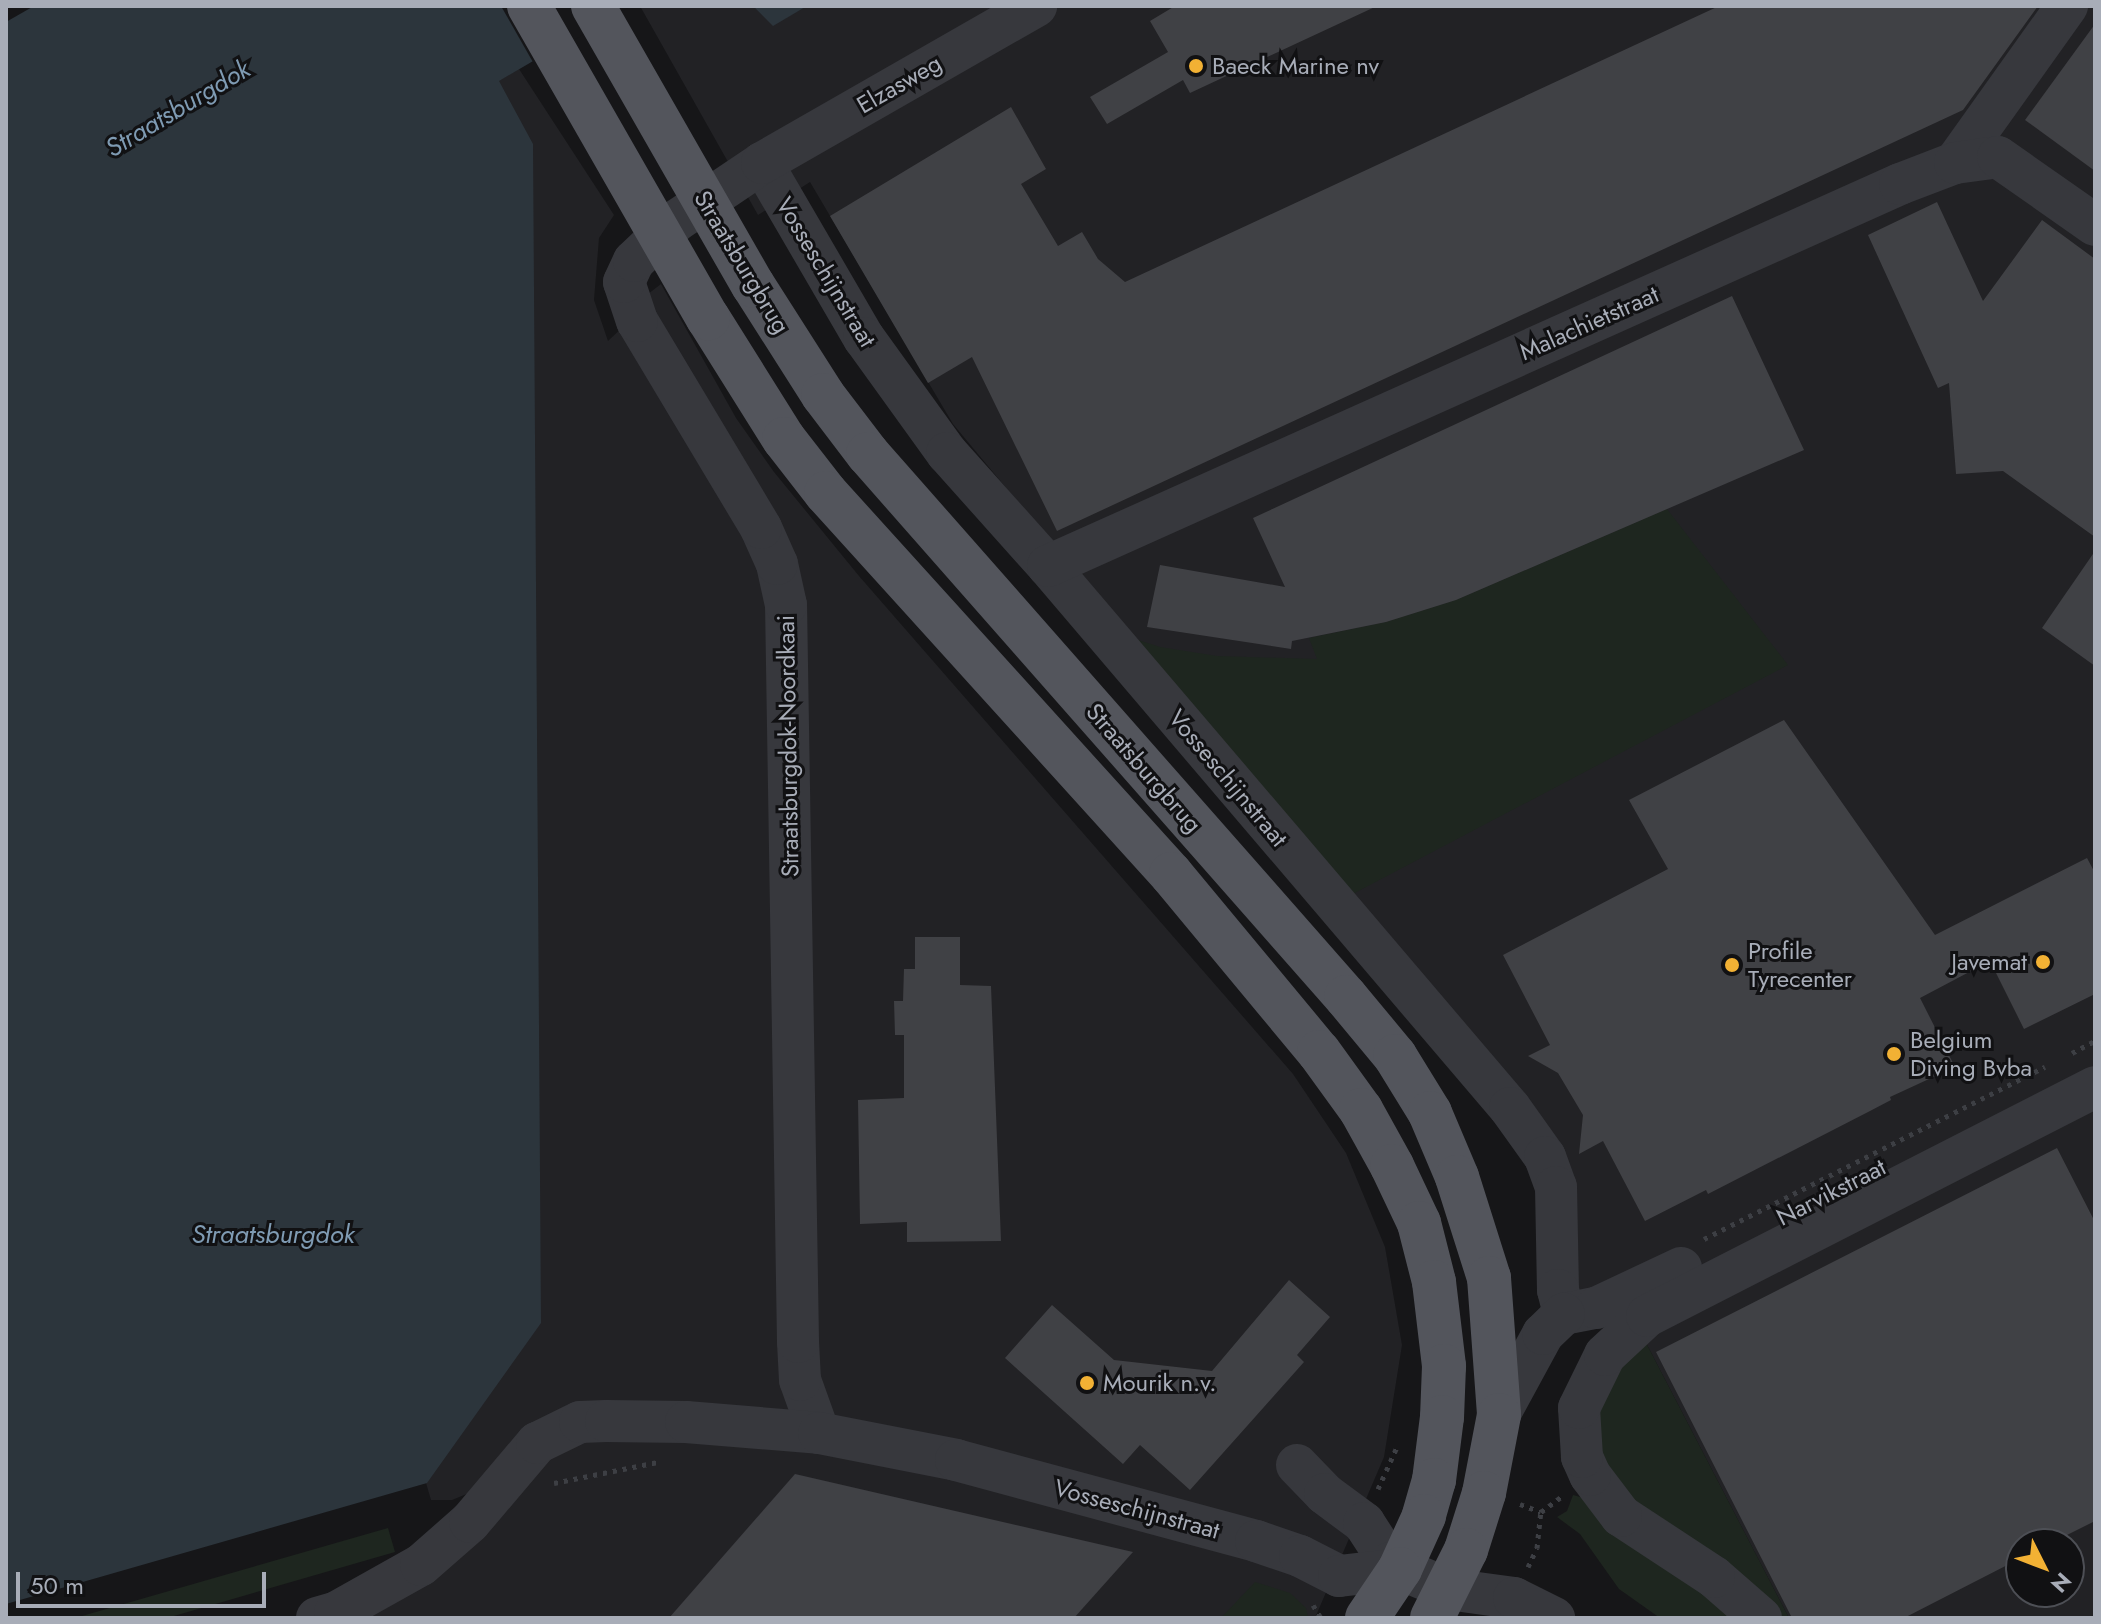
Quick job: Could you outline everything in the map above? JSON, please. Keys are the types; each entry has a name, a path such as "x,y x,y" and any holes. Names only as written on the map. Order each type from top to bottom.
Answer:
{"main road":[{"name":"Straatsburgbrug","path":"529,6 708,318 784,439 826,493 1171,874 1319,1052 1361,1110 1419,1223 1440,1314 1444,1366 1440,1450 1424,1516 1400,1569 1367,1618"},
{"name":"Straatsburgbrug","path":"593,6 753,285 823,395 859,442 1395,1056 1430,1113 1457,1177 1489,1278 1499,1415 1484,1493 1466,1550 1453,1608"}],"street":[{"name":"Elzasweg","path":"762,163 1036,6"},
{"path":"1955,163 2067,6"},
{"name":"Malachietstraat","path":"1048,566 1900,184 1955,163 1998,157 2095,225"},
{"name":"Vosseschijnstraat","path":"762,163 864,338 947,453 1048,566 1510,1108 1545,1157 1556,1187 1558,1290 1564,1314"},
{"name":"Straatsburgdok-Noordkaai","path":"762,163 676,221 634,261 624,282 637,321 761,528 777,564 786,605 798,1342 800,1380 819,1433"},
{"name":"Narvikstraat","path":"1564,1314 1596,1308 1664,1276 2081,1057"},
{"name":"Narvikstraat","path":"1761,1618 1714,1577 1621,1516 1590,1475 1582,1457 1579,1408 1605,1355 1647,1316 2095,1087"},
{"path":"1499,1415 1543,1334 1564,1314"},
{"name":"Vosseschijnstraat","path":"511,1472 537,1443 580,1422 686,1422 819,1433 956,1460 1241,1537 1300,1556 1339,1576 1400,1569 1453,1608 1514,1598 1554,1618"},
{"path":"1297,1465 1325,1494 1364,1523 1390,1563 1400,1569"},
{"path":"317,1618 335,1613 421,1565 470,1522 511,1472"}],"path":[{"path":"2081,1057 2095,1041"},
{"path":"1695,1244 2053,1062"},
{"path":"511,1472 542,1482 563,1483 670,1459"},
{"path":"1541,1512 1565,1494"}],"shaded area":[{"path":"640,6 753,6 773,25 807,6 2095,6 2095,1618 1789,1618 1644,1339 1579,1298 1567,1187 1131,638 953,424 810,182 758,215"},
{"path":"519,69 614,215 599,238 594,300 608,341 643,308 648,294 661,284 736,418 774,472 859,576 1293,1074 1346,1153 1385,1247 1402,1345 1384,1457 1315,1618 364,1618 525,1470 452,1500 431,1500 426,1483 415,1486 498,81"},
{"path":"1667,509 1788,665 1349,896 1132,638 1160,647 1217,656 1317,659 1309,638 1386,622 1456,600"},
{"path":"1644,1339 1789,1618 1660,1618 1619,1589 1580,1534 1557,1517 1567,1511 1573,1495 1634,1512 1598,1457 1599,1405 1609,1383"},
{"path":"388,1528 395,1552 167,1618 75,1618"},
{"path":"1255,1582 1290,1593 1306,1608 1308,1618 1221,1618"}],"water":[{"name":"Straatsburgdok","path":"34,6 627,6 499,81 533,144 541,1323 427,1483 6,1604 6,22"},
{"path":"753,6 807,6 773,26"}],"pier":[{"path":"501,6 631,6 534,64"}],"building":[{"name":"Baeck Marine nv","path":"1175,6 1377,6 1190,93 1183,80 1107,124 1090,97 1168,52 1150,21"},
{"path":"1719,6 2038,6 1963,110 1057,531 972,357 928,383 830,216 1011,107 1046,169 1021,184 1058,246 1082,232 1098,259 1125,282"},
{"path":"2095,24 2095,171 2025,120"},
{"path":"1937,202 1983,301 2042,220 2095,259 2095,537 2003,471 1956,474 1949,383 1938,388 1868,235"},
{"path":"1732,296 1804,450 1456,600 1386,622 1292,641 1291,649 1147,627 1160,565 1285,587 1253,518"},
{"path":"2095,551 2095,666 2042,628"},
{"name":"Profile Tyrecenter","path":"1784,720 1935,935 2087,858 2095,873 2095,994 2024,1029 1990,961 1920,998 1955,1067 1890,1097 1891,1100 1708,1194 1706,1190 1645,1221 1603,1141 1579,1154 1583,1115 1558,1073 1528,1056 1550,1045 1503,955 1668,869 1629,800"},
{"path":"915,937 960,937 960,985 991,986 1001,1241 907,1242 907,1222 860,1224 858,1100 904,1098 904,1035 895,1035 894,1001 903,1001 904,969 915,969"},
{"path":"2057,1148 2095,1222 2095,1521 2081,1528 2005,1528 2005,1566 1904,1618 1792,1618 1656,1352"},
{"name":"Mourik n.v.","path":"1289,1280 1330,1317 1297,1355 1304,1362 1190,1490 1140,1445 1123,1464 1005,1358 1052,1305 1114,1360 1212,1371"},
{"path":"795,1474 1133,1552 1074,1618 669,1618"}],"place":[{"name":"Baeck Marine nv","path":"1196,66"},
{"name":"Javemat","path":"2043,962"},
{"name":"Profile Tyrecenter","path":"1732,965"},
{"name":"Belgium Diving Bvba","path":"1894,1054"},
{"name":"Mourik n.v.","path":"1087,1383"}]}
